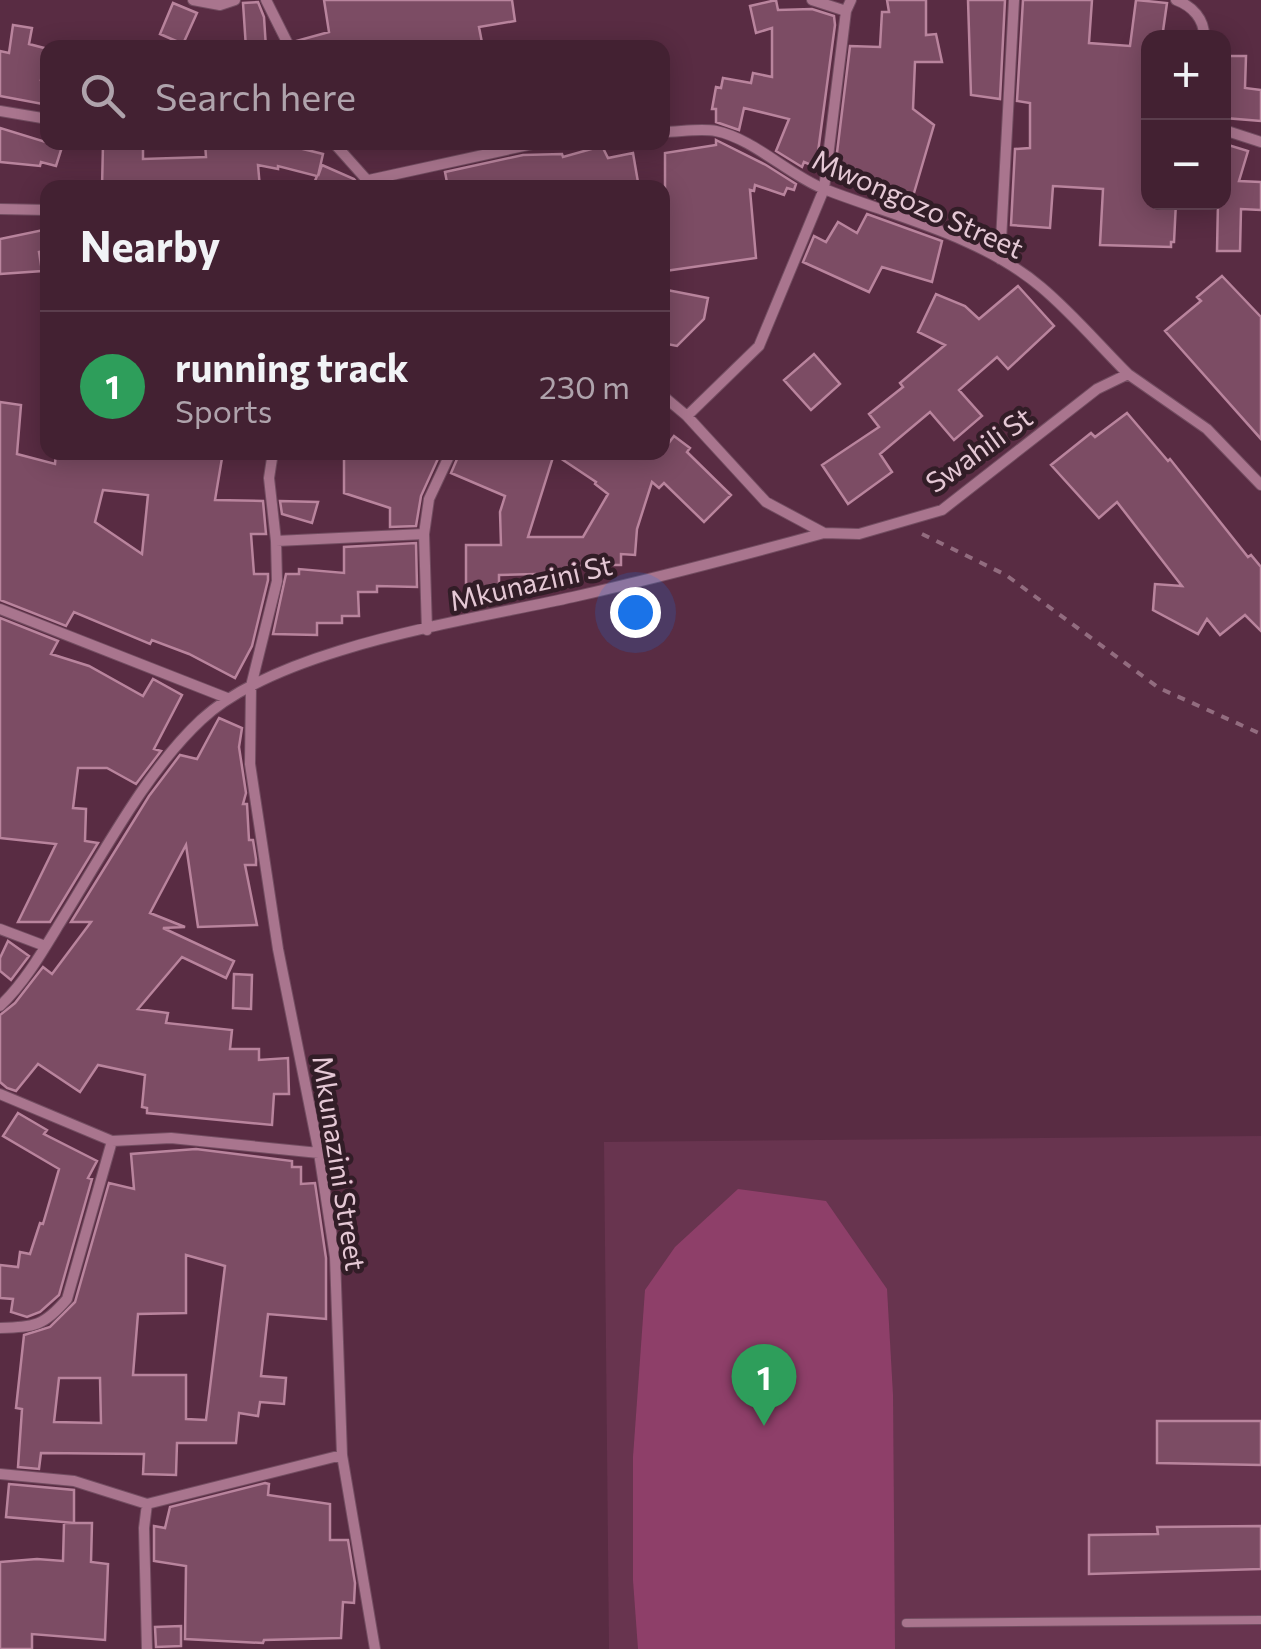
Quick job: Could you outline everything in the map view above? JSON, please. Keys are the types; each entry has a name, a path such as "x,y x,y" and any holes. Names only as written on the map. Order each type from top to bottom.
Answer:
{"street":[{"path":"194,0 220,5 235,0"},
{"path":"687,416 759,346 824,189 848,6 812,0"},
{"path":"1000,259 1014,0"},
{"path":"1176,0 1199,16 1202,30"},
{"path":"270,1 287,40"},
{"path":"0,111 40,118"},
{"name":"Mwongozo Street","path":"670,132 714,130 747,142 780,167 824,189 861,200 1000,259 1040,286 1128,374"},
{"path":"1231,132 1261,142"},
{"path":"340,150 367,180"},
{"path":"387,180 509,150"},
{"path":"0,210 40,210"},
{"path":"1128,374 1207,429 1261,486"},
{"name":"Swahili St","path":"824,533 859,534 942,510 1097,389 1128,374"},
{"path":"670,402 766,502 824,533"},
{"name":"Mkunazini Street","path":"271,460 268,478 277,580 251,686 250,764 278,949 319,1153 335,1257 342,1455 376,1649"},
{"path":"427,630 424,534 430,499 447,460"},
{"name":"Mkunazini St","path":"0,1006 13,994 46,946 155,774 198,722 227,698 315,658 721,562 824,533"},
{"path":"276,541 424,534"},
{"path":"0,608 227,698"},
{"path":"0,929 46,946"},
{"path":"0,1094 112,1142 171,1138 319,1153"},
{"path":"0,1328 32,1327 50,1319 67,1299 112,1142"},
{"path":"0,1474 74,1481 147,1504 342,1455"},
{"path":"147,1504 147,1649"}],"lane":[{"path":"906,1623 1261,1620"}],"path":[{"path":"900,523 1006,575 1160,688 1261,734"}],"shaded area":[{"path":"1261,1136 1261,1649 609,1649 604,1142"},
{"path":"738,1189 826,1201 887,1289 893,1395 895,1649 638,1649 633,1580 633,1457 645,1290 675,1247"}],"building":[{"path":"324,0 512,0 515,21 479,27 481,40 300,40 329,32"},
{"path":"776,0 778,10 812,9 834,16 816,167 804,162 802,167 776,151 789,119 744,108 739,130 716,122 716,109 712,109 716,87 721,88 723,78 751,83 753,73 772,77 772,28 756,33 750,6"},
{"path":"887,0 926,0 926,35 936,34 942,62 915,62 913,109 934,125 909,210 874,198 882,182 835,169 850,46 880,47 882,12 889,12"},
{"path":"968,0 1005,0 1000,99 971,95"},
{"path":"1023,0 1092,0 1089,43 1130,46 1136,0 1167,3 1163,30 1141,30 1141,210 1176,210 1171,247 1100,245 1103,189 1053,186 1050,228 1011,225 1015,149 1030,148 1030,103 1017,101"},
{"path":"258,2 265,40 245,40 243,3"},
{"path":"173,3 197,13 185,40 160,34"},
{"path":"13,25 32,28 29,44 40,47 40,104 0,96 0,51 9,53"},
{"path":"1231,56 1246,56 1245,88 1261,90 1261,121 1231,118"},
{"path":"0,128 40,140 40,150 61,150 56,166 0,162"},
{"path":"716,140 766,165 796,184 794,190 787,188 784,195 755,185 754,191 750,190 756,258 670,270 670,180 665,180 665,153 716,145"},
{"path":"1231,146 1248,151 1239,181 1261,182 1261,210 1241,209 1240,251 1217,251 1218,210 1231,210"},
{"path":"103,150 143,150 143,159 206,157 206,150 307,150 323,154 318,176 322,165 355,180 315,180 317,176 258,165 259,180 102,180"},
{"path":"588,150 604,150 608,158 633,153 638,180 446,180 445,172 523,155 563,157"},
{"path":"867,214 942,241 932,282 882,267 869,292 803,262 814,236 826,242 838,222 857,233"},
{"path":"40,231 40,271 0,274 0,239"},
{"path":"1222,276 1261,317 1261,439 1165,331 1201,301 1197,297"},
{"path":"1018,286 1054,326 1008,369 997,357 959,390 982,416 954,440 930,412 880,454 892,472 848,504 822,465 879,427 869,414 945,345 918,332 936,294 965,306 979,319"},
{"path":"670,291 708,298 704,319 677,346 670,345"},
{"path":"814,354 840,384 811,410 784,380"},
{"path":"0,402 21,405 17,454 55,464 55,460 222,460 215,500 263,501 266,534 251,534 254,574 268,574 268,580 252,646 235,678 189,654 152,640 150,644 74,612 66,626 0,600","holes":["103,490 148,495 142,554 95,522"]},
{"path":"1127,413 1170,459 1248,557 1251,555 1261,567 1261,631 1245,615 1220,635 1207,619 1198,634 1153,610 1155,584 1182,586 1117,502 1099,518 1051,465 1091,433 1095,437"},
{"path":"674,436 690,448 687,452 731,495 704,522 664,483 659,488 652,482 637,529 635,555 621,554 621,565 571,565 572,582 554,582 554,575 499,575 499,597 466,602 466,545 501,545 500,512 505,496 451,473 457,460 552,460 528,537 583,537 608,494 563,460 670,460 670,441"},
{"path":"344,460 437,460 421,496 416,526 390,527 390,508 344,493"},
{"path":"280,501 318,502 312,523 282,514"},
{"path":"416,543 417,587 377,586 377,592 358,592 359,616 342,616 342,623 317,623 317,635 273,634 286,574 299,574 299,569 344,573 344,547"},
{"path":"0,618 58,641 51,654 89,666 143,696 153,679 182,695 154,749 161,751 136,784 107,768 78,768 73,808 86,809 85,841 98,843 50,922 18,922 56,844 0,838"},
{"path":"219,718 242,728 239,747 246,793 243,804 247,804 249,840 253,840 256,859 256,865 245,865 257,925 198,927 186,845 150,913 185,927 163,928 234,961 226,978 182,957 138,1009 168,1013 166,1023 232,1030 230,1049 259,1049 259,1060 288,1058 289,1094 274,1094 272,1125 147,1113 147,1108 142,1107 145,1075 98,1065 80,1092 38,1064 16,1091 7,1088 0,1082 0,1015 15,1003 43,967 52,974 91,922 71,922 149,796 180,755 197,759"},
{"path":"8,941 29,956 11,980 0,971 0,958"},
{"path":"234,974 252,975 251,1009 233,1008"},
{"path":"18,1113 47,1130 44,1134 97,1161 88,1178 92,1179 59,1295 40,1312 27,1317 11,1312 13,1299 0,1298 0,1265 18,1267 20,1252 30,1254 59,1169 3,1136"},
{"path":"196,1149 292,1161 292,1167 301,1167 301,1184 315,1183 326,1258 326,1319 268,1314 261,1376 286,1378 284,1404 260,1402 258,1416 239,1413 236,1443 177,1443 176,1475 143,1474 144,1454 41,1453 39,1469 18,1467 22,1409 16,1408 24,1335 50,1327 75,1302 109,1183 134,1189 131,1154","holes":["186,1255 225,1266 206,1420 186,1419 186,1375 133,1375 138,1314 186,1313","59,1378 100,1378 101,1423 54,1422"]},
{"path":"1157,1421 1261,1421 1261,1465 1157,1463"},
{"path":"9,1484 74,1490 74,1523 6,1517"},
{"path":"269,1484 268,1495 330,1504 330,1540 348,1540 354,1603 343,1602 341,1638 263,1643 185,1639 186,1566 154,1561 154,1526 165,1528 170,1507"},
{"path":"64,1523 92,1523 91,1562 108,1564 105,1640 32,1634 32,1649 0,1649 0,1562 63,1561"},
{"path":"1261,1526 1261,1569 1089,1574 1089,1535 1158,1534 1157,1527"},
{"path":"181,1626 181,1646 156,1647 155,1627"}],"place":[{"name":"running track","path":"764,1426"}]}
